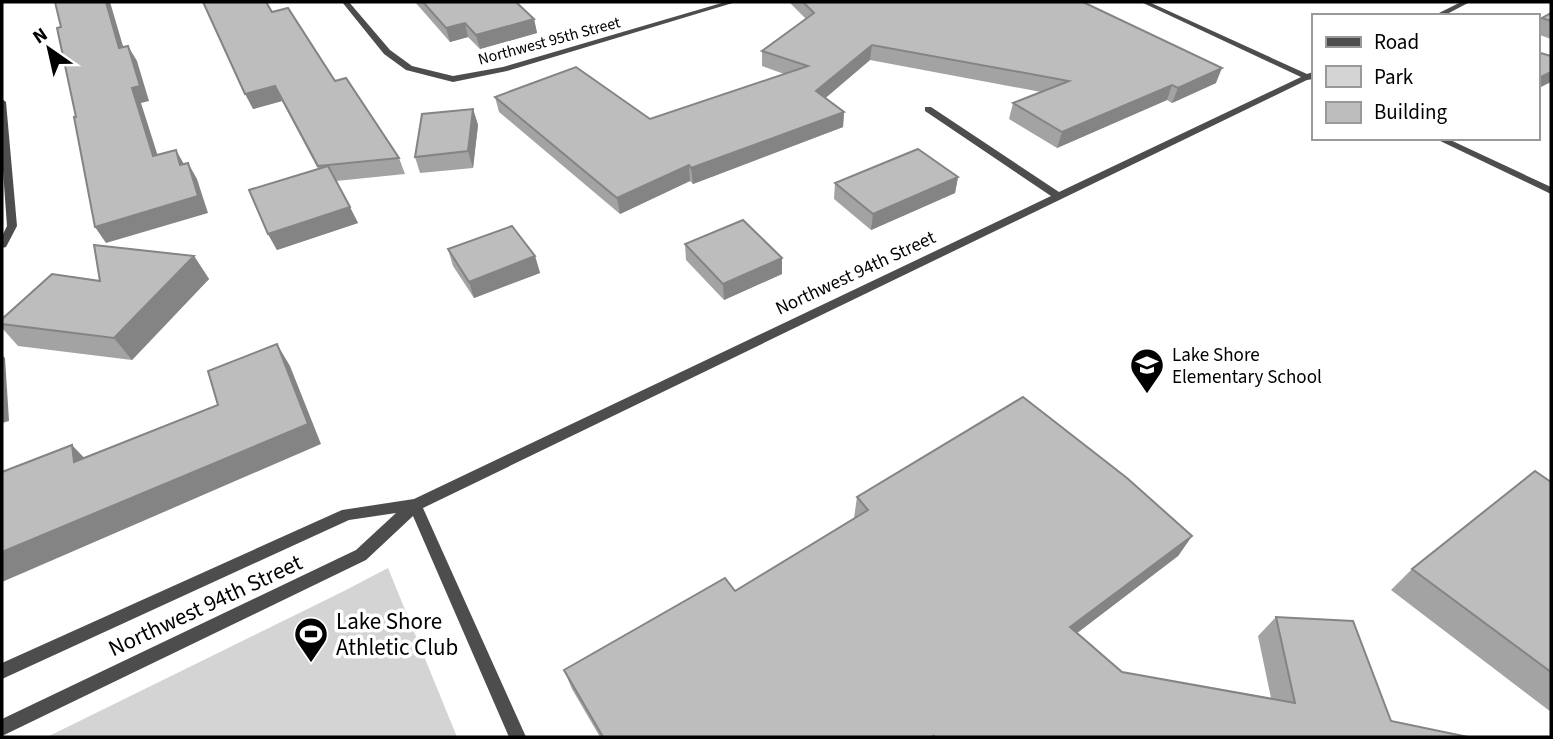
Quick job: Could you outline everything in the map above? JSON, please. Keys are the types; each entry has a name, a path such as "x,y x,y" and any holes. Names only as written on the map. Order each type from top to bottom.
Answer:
{"street":[{"path":"345,2 387,52 409,68 453,79"},
{"name":"Northwest 95th Street","path":"453,79 504,69 732,2"},
{"path":"1144,2 1311,77"},
{"path":"1441,14 1466,2"},
{"name":"Northwest 94th Street","path":"2,727 361,555 415,505 1311,77"},
{"path":"2,102 12,226 2,245"},
{"path":"928,109 1060,197"},
{"path":"1442,140 1551,191"},
{"path":"415,505 518,737"},
{"name":"Northwest 94th Street","path":"2,671 347,514 415,505"}],"green space":[{"name":"Lake Shore Athletic Club","path":"388,568 457,737 47,737 344,591"}],"building":[{"path":"55,2 106,2 119,48 128,46 140,86 132,88 153,156 176,150 180,165 188,163 198,196 95,227 57,28 61,27"},
{"path":"203,2 266,2 272,12 288,8 335,81 346,78 399,158 318,166 275,86 245,94"},
{"path":"423,2 516,2 534,19 476,35 465,23 446,28"},
{"path":"803,2 1083,2 1222,68 1178,88 1172,85 1062,132 1013,103 1069,81 872,45 816,91 844,112 691,168 689,165 617,198 495,97 576,67 650,119 808,66 762,51 814,13"},
{"path":"1551,13 1551,21 1542,18"},
{"path":"1539,53 1551,56 1551,72 1539,78"},
{"path":"473,109 468,151 415,157 422,114"},
{"path":"918,149 958,177 873,214 835,183"},
{"path":"328,166 350,207 268,234 249,190"},
{"path":"743,220 782,258 723,284 685,244"},
{"path":"512,226 535,256 469,282 448,249"},
{"path":"94,245 194,256 114,338 2,324 2,319 52,274 100,281"},
{"path":"277,344 308,424 2,552 2,472 72,445 74,462 218,405 208,371"},
{"path":"1023,397 1127,478 1192,536 1070,627 1122,672 1295,703 1276,617 1353,621 1391,721 1468,737 603,737 564,670 725,578 735,591 868,510 857,497"},
{"path":"1535,471 1551,482 1551,672 1412,569"}],"place":[{"name":"Lake Shore Elementary School","path":"1147,395"},
{"name":"Lake Shore Athletic Club","path":"311,664"}]}
